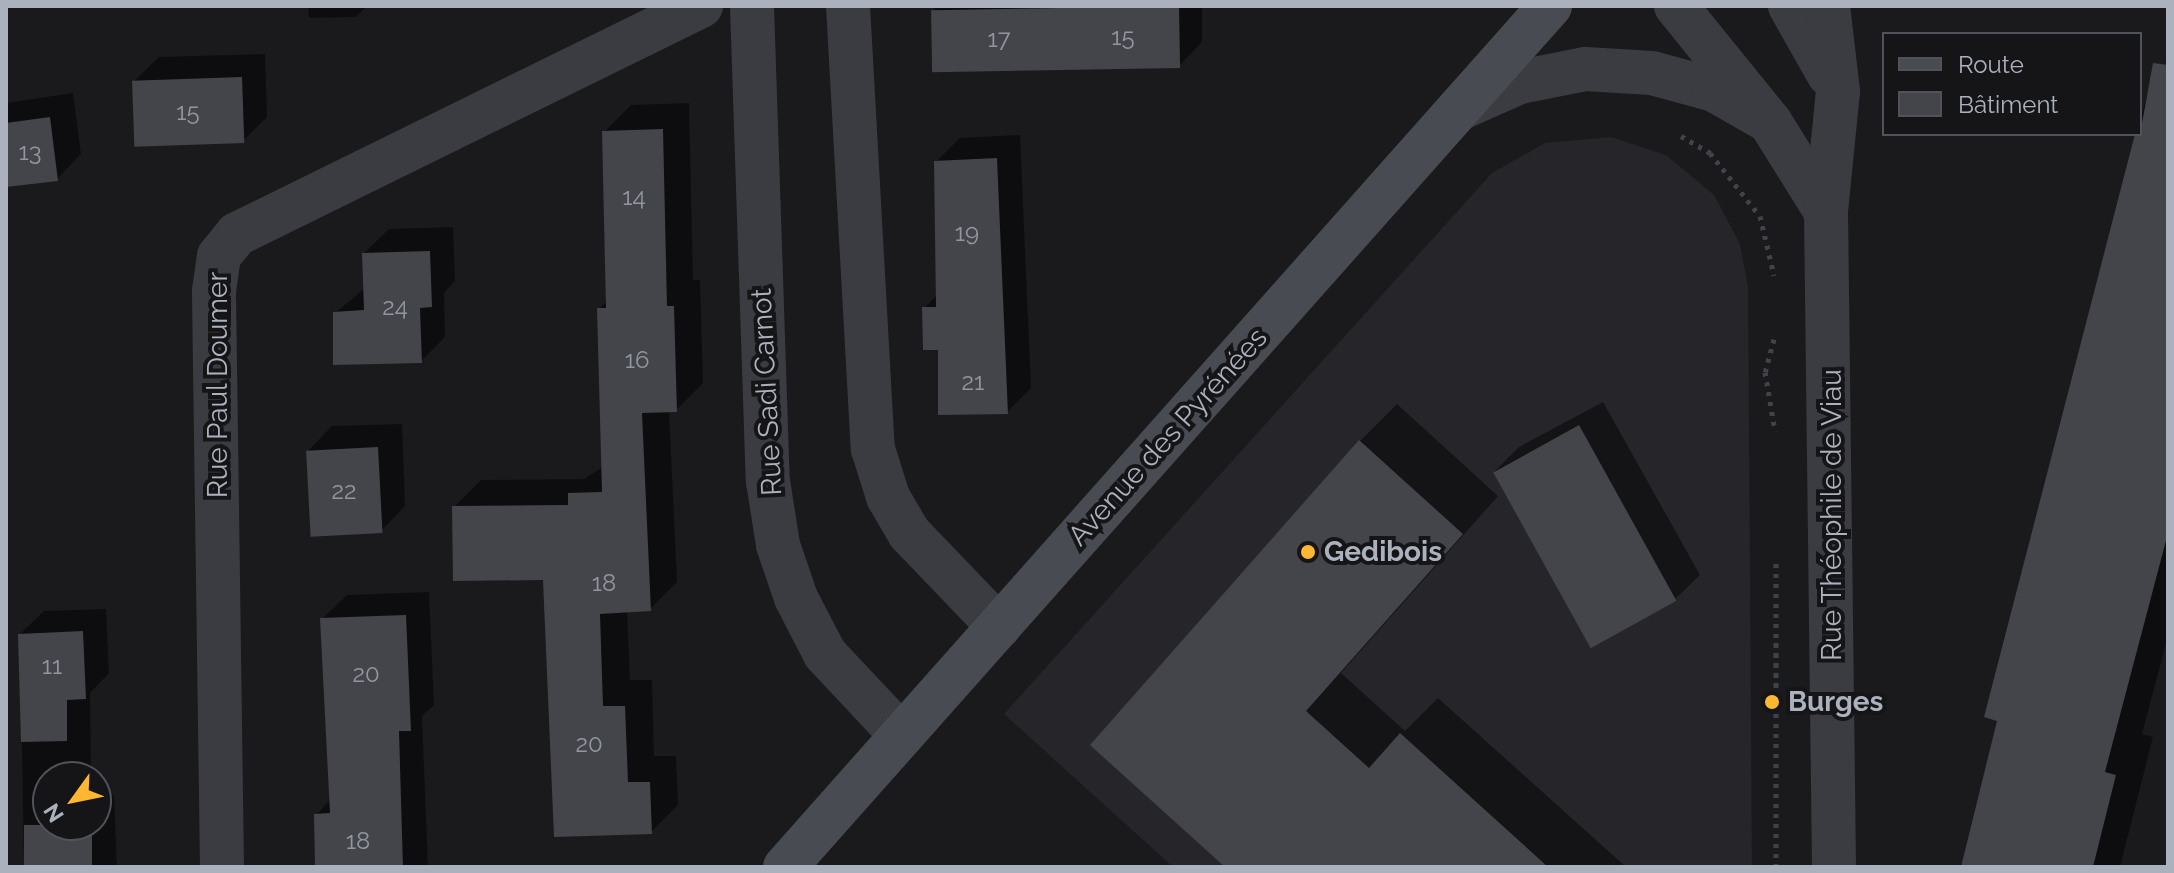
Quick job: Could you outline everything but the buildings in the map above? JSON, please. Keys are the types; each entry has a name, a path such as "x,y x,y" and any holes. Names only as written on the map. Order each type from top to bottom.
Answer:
{"main road":[{"name":"Avenue des Pyrénées","path":"785,867 1550,6"}],"street":[{"name":"Rue Paul Doumer","path":"222,867 214,291 219,256 237,234 701,6"},
{"name":"Rue Sadi Carnot","path":"752,6 768,481 778,545 796,598 825,654 902,736"},
{"path":"848,6 873,449 888,497 909,533 999,627"},
{"path":"1676,6 1770,122 1826,212"},
{"path":"1790,6 1838,91"},
{"name":"Rue Théophile de Viau","path":"1828,6 1838,91 1826,212 1834,867"},
{"path":"1459,109 1520,82 1585,69 1652,73 1714,90 1770,122"}],"path":[{"path":"1672,131 1710,153 1760,216 1776,283"},
{"path":"1776,335 1765,372 1778,446"},
{"path":"1776,867 1777,546"}],"shaded area":[{"path":"1611,137 1666,155 1714,195 1740,244 1748,287 1752,867 1173,867 1004,714 1492,173 1545,143"}],"place":[{"name":"Gedibois","path":"1308,552"},
{"name":"Burges","path":"1772,702"}]}
